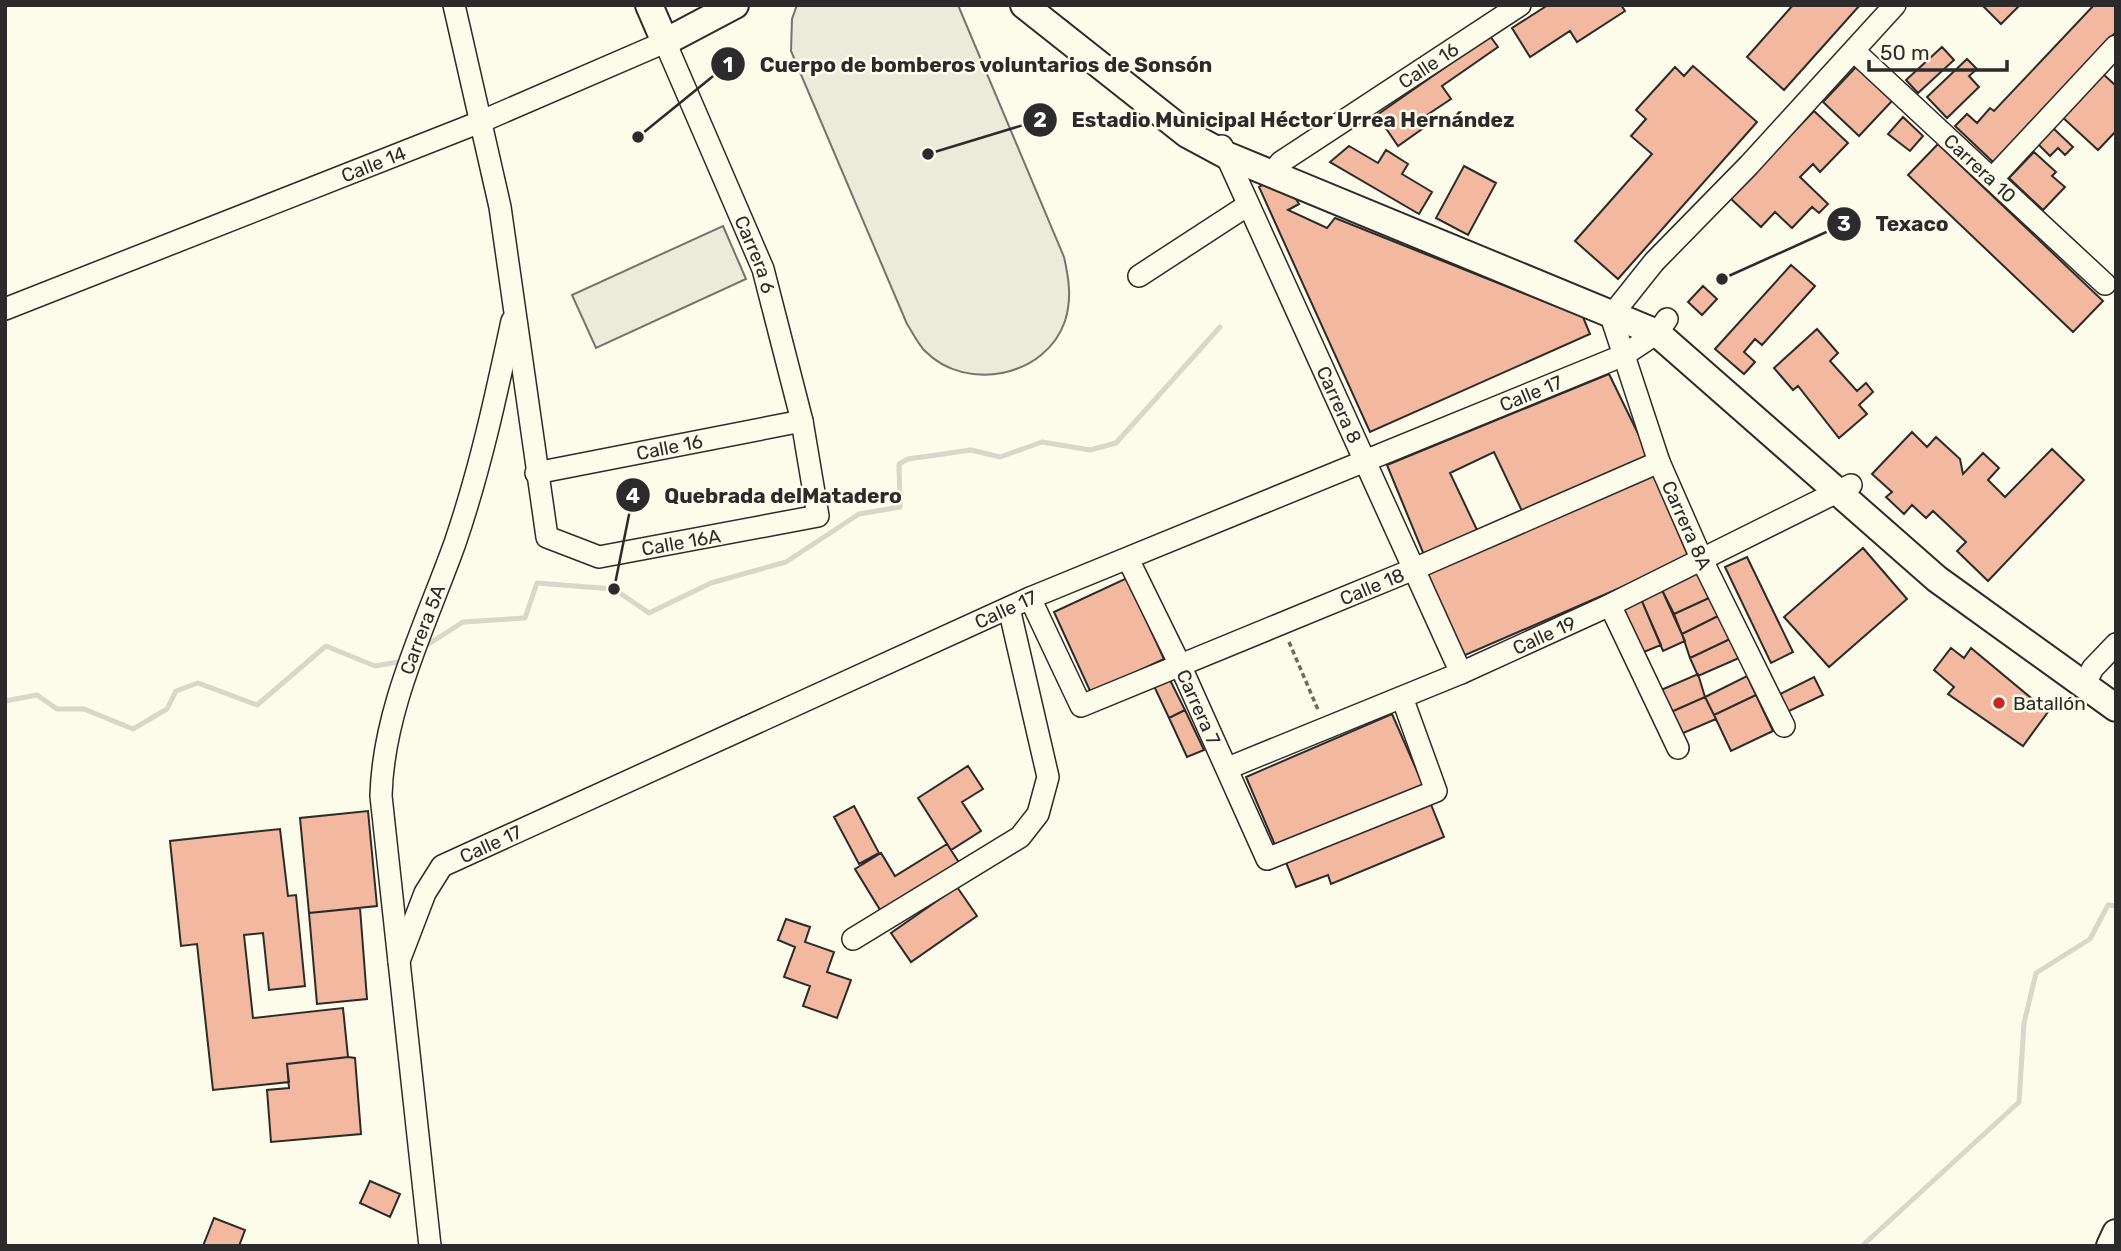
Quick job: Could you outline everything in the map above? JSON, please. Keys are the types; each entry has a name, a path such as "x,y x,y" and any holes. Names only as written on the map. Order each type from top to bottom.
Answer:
{"main road":[{"name":"Carrera 6","path":"649,5 665,42"},
{"name":"Calle 14","path":"665,42 735,5"},
{"path":"1024,5 1187,134 1662,326 1845,489 2089,676 2116,708"},
{"path":"1046,5 1222,146"},
{"path":"2089,676 2116,684"},
{"path":"2110,1246 2116,1233"}],"street":[{"name":"Carrera 5A","path":"454,5 500,207 547,537"},
{"name":"Calle 16","path":"1276,168 1520,5"},
{"path":"1615,309 1654,262 1895,5"},
{"name":"Calle 14","path":"5,309 480,122 665,42"},
{"name":"Carrera 6","path":"665,42 762,270 802,421 818,516"},
{"name":"Carrera 10","path":"1854,51 2105,284"},
{"path":"1992,179 2112,57"},
{"name":"Carrera 8","path":"1222,146 1461,673"},
{"path":"1139,276 1248,205"},
{"name":"Carrera 5A","path":"430,1246 381,796 382,760 406,679 475,480 515,305"},
{"name":"Carrera 8A","path":"1615,309 1624,355 1659,462 1702,560 1784,726"},
{"name":"Calle 17","path":"399,961 425,893 442,866 1030,598 1624,355 1662,326"},
{"name":"Calle 16","path":"537,473 802,421"},
{"name":"Calle 18","path":"1030,598 1081,706 1414,569 1659,462"},
{"name":"Calle 19","path":"1228,768 1403,699 1461,673 1610,605 1845,489"},
{"name":"Calle 16A","path":"547,537 600,557 818,516"},
{"name":"Carrera 7","path":"1128,559 1228,768 1267,859 1436,791 1403,699"},
{"path":"1610,605 1678,748"},
{"path":"853,939 1020,836 1038,814 1048,778 1009,608"},
{"path":"2089,676 2116,644"}],"path":[{"path":"1281,624 1326,730"}],"shaded area":[{"path":"797,5 958,5 1064,257 1069,305 1065,321 1055,340 1041,355 1023,366 1003,373 982,375 962,372 942,364 920,345 907,324 791,51 792,19"},
{"path":"723,226 746,279 596,348 572,295"}],"building":[{"path":"1548,5 1621,5 1625,11 1577,42 1570,31 1530,57 1512,28"},
{"path":"1793,5 1860,5 1784,90 1747,57"},
{"path":"1982,5 2020,5 2001,24"},
{"path":"2094,5 2116,5 2116,32 1993,162 1955,126 1967,114 1977,123 1990,108 1994,111"},
{"path":"1490,36 1498,47 1442,86 1451,99 1427,115 1432,122 1398,146 1377,115"},
{"path":"1942,47 1954,60 1918,93 1906,80"},
{"path":"1967,59 1977,69 1969,76 1979,87 1947,118 1927,97"},
{"path":"1693,66 1757,122 1618,279 1575,241 1652,154 1631,136 1646,119 1636,110 1675,67 1684,76"},
{"path":"1856,67 1892,101 1859,136 1823,102"},
{"path":"2101,72 2116,86 2116,131 2098,150 2060,115"},
{"path":"1814,111 1848,143 1820,172 1813,164 1800,177 1828,204 1819,213 1812,207 1792,228 1775,212 1761,227 1730,198"},
{"path":"1903,117 1923,136 1910,151 1888,134"},
{"path":"2053,128 2073,147 2065,155 2058,148 2050,156 2038,144"},
{"path":"1938,144 2103,301 2073,332 1908,175"},
{"path":"1349,146 1378,163 1386,150 1408,164 1402,174 1432,192 1419,214 1330,162"},
{"path":"2034,152 2056,172 2052,176 2065,187 2043,210 2009,178"},
{"path":"1464,166 1496,183 1468,235 1436,218"},
{"path":"1266,183 1296,199 1299,204 1288,210 1327,228 1335,218 1583,317 1590,334 1370,432 1259,187"},
{"path":"1791,265 1815,286 1762,345 1755,339 1744,352 1755,362 1744,374 1715,349"},
{"path":"1703,286 1717,299 1702,315 1688,302"},
{"path":"1817,329 1838,353 1830,361 1857,391 1866,383 1873,392 1859,405 1867,414 1839,438 1798,386 1793,390 1774,368"},
{"path":"1609,374 1649,456 1522,511 1494,452 1450,473 1478,532 1424,555 1387,465"},
{"path":"1912,432 1927,447 1936,437 1960,459 1963,474 1983,453 1999,468 1988,480 2005,497 2052,449 2084,480 1988,581 1957,551 1966,542 1933,511 1926,518 1912,505 1904,514 1886,497 1892,492 1872,474"},
{"path":"1654,475 1689,558 1463,656 1427,574"},
{"path":"1863,548 1907,599 1829,667 1784,617"},
{"path":"1747,557 1793,652 1771,663 1725,567"},
{"path":"1697,573 1709,598 1674,614 1662,590"},
{"path":"1127,578 1164,659 1091,693 1054,612"},
{"path":"1662,590 1685,641 1663,651 1641,599"},
{"path":"1709,598 1718,616 1682,634 1674,614"},
{"path":"1641,599 1661,645 1639,654 1619,609"},
{"path":"1718,616 1730,639 1690,658 1682,634"},
{"path":"1730,639 1739,658 1698,676 1690,658"},
{"name":"Batallón","path":"1951,648 1964,658 1971,648 2048,712 2023,746 1948,694 1954,687 1934,670"},
{"path":"1698,674 1705,697 1671,712 1661,690"},
{"path":"1168,676 1185,710 1169,718 1153,684"},
{"path":"1747,676 1756,695 1714,715 1705,697"},
{"path":"1814,677 1823,695 1787,712 1778,695"},
{"path":"1756,695 1773,731 1731,751 1714,715"},
{"path":"1705,697 1716,719 1681,734 1671,712"},
{"path":"1185,710 1204,750 1187,757 1169,718"},
{"path":"1392,714 1424,787 1278,852 1246,777"},
{"path":"968,766 983,789 962,802 981,831 951,850 918,798"},
{"path":"1430,802 1444,837 1331,884 1328,875 1296,887 1285,860"},
{"path":"854,806 879,853 859,864 834,817"},
{"path":"368,811 377,906 309,913 300,818"},
{"path":"280,829 288,896 296,895 305,986 269,990 263,933 244,935 253,1018 343,1008 348,1057 287,1064 289,1082 213,1090 197,944 181,946 170,841"},
{"path":"947,844 960,864 882,913 855,869 881,853 895,876"},
{"path":"957,887 977,916 911,962 891,933"},
{"path":"360,908 367,999 317,1004 309,913"},
{"path":"786,919 810,927 805,942 834,952 827,972 851,980 837,1018 803,1006 810,986 784,977 795,947 778,940"},
{"path":"355,1058 361,1134 271,1142 267,1090 289,1088 287,1064"},
{"path":"370,1181 400,1194 390,1217 360,1203"},
{"path":"214,1218 245,1230 239,1246 203,1246"}],"waterway":[{"path":"421,649 463,622 525,618 537,583 614,589 649,613 711,583 786,562 859,514 900,507 899,464 908,459 971,450 1000,457 1042,442 1090,450 1116,443 1220,327"},
{"path":"5,701 37,695 57,709 84,709 133,729 167,709 176,691 198,683 257,705 326,646 375,666 404,661"},
{"path":"1862,1246 2019,1102 2024,1023 2036,973 2090,939 2108,905 2116,906"}],"place":[{"name":"Cuerpo de bomberos voluntarios de Sonsón","path":"638,137"},
{"name":"Estadio Municipal Héctor Urrea Hernández","path":"928,154"},
{"name":"Texaco","path":"1722,279"},
{"name":"Quebrada delMatadero","path":"614,589"},
{"name":"Batallón","path":"1999,703"}]}
